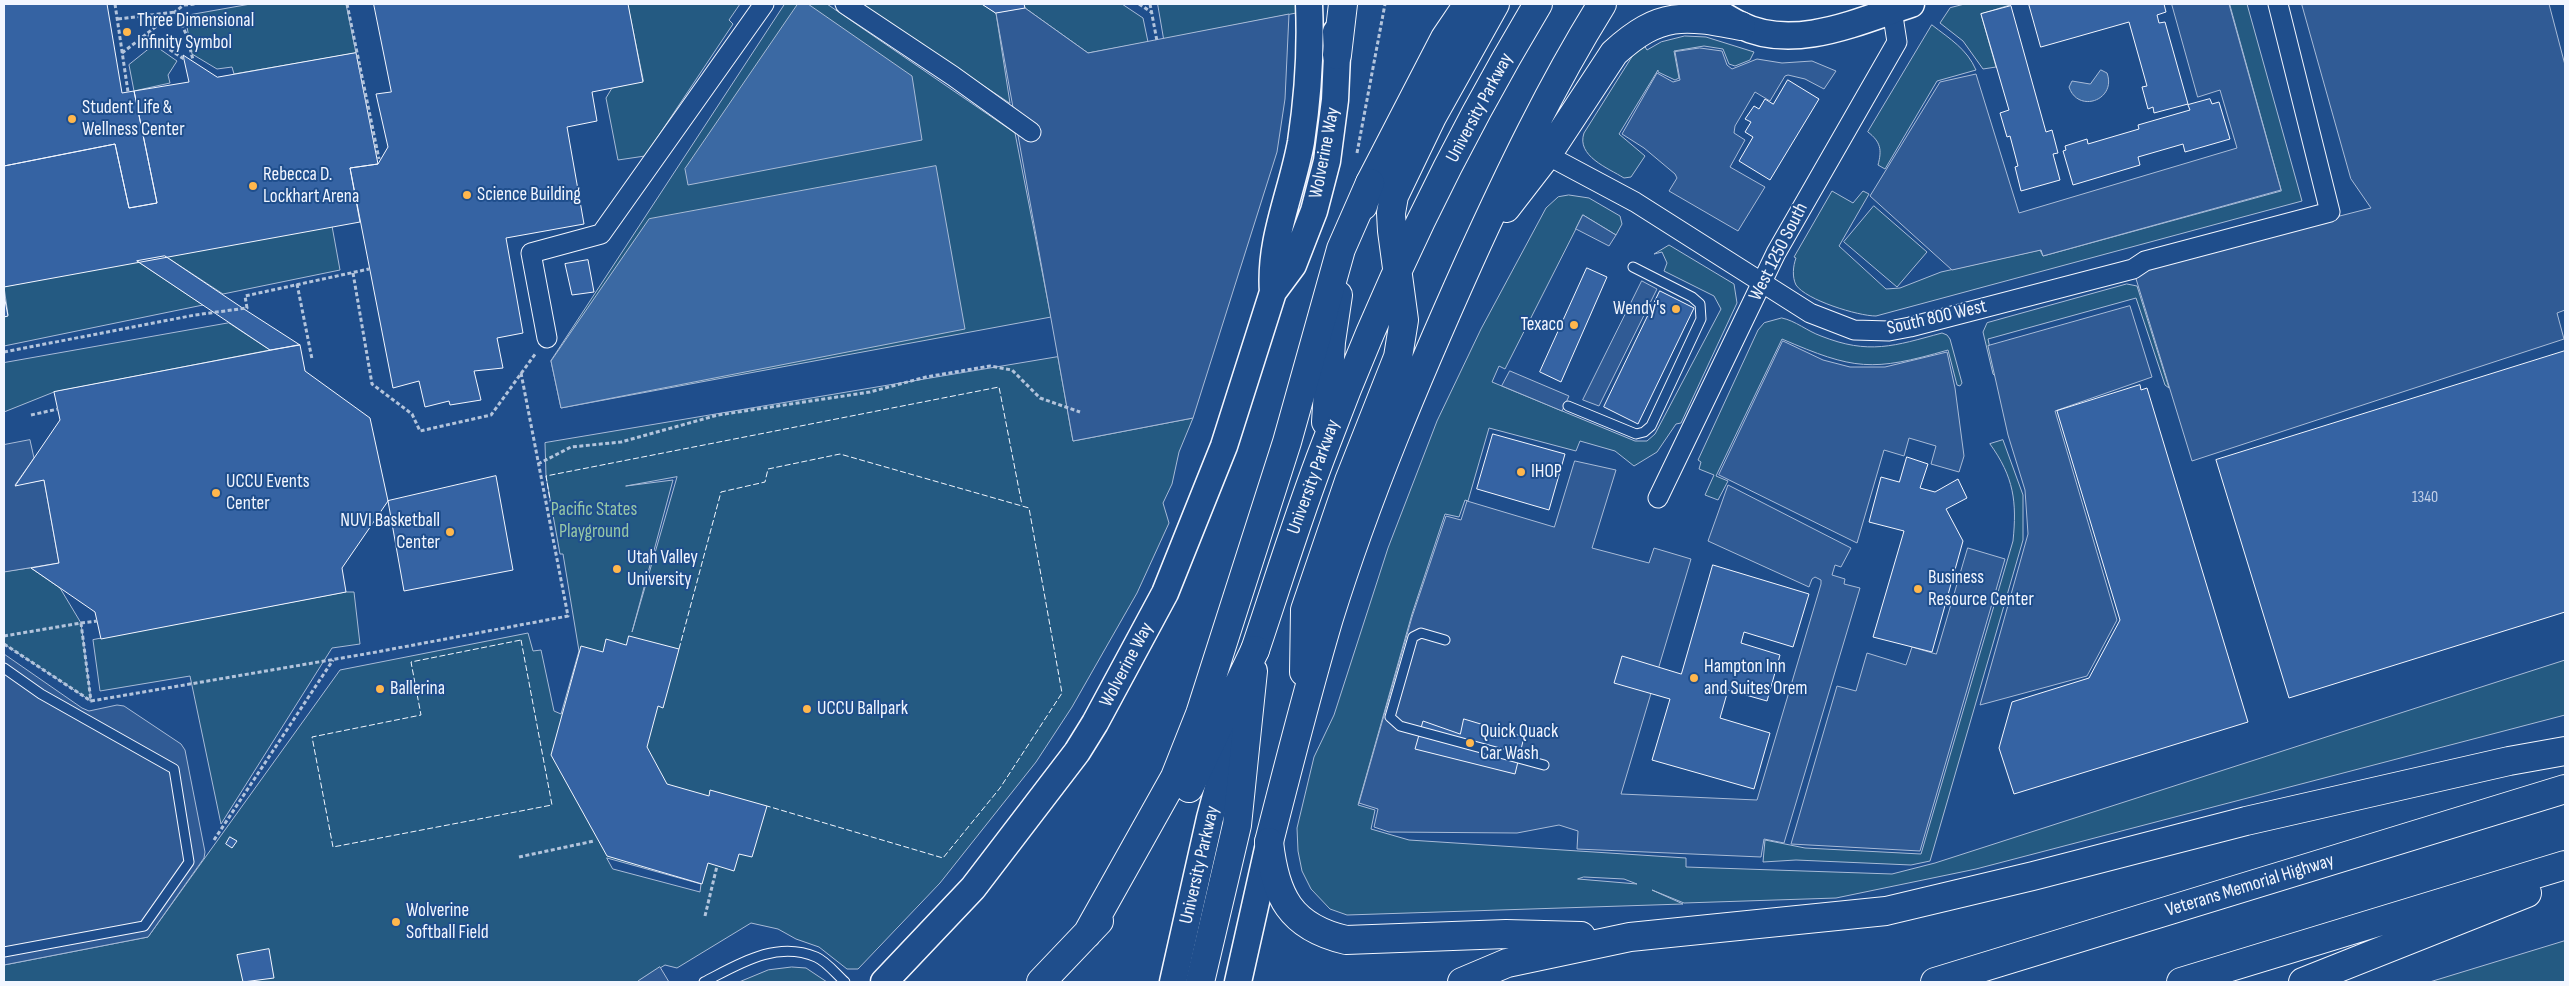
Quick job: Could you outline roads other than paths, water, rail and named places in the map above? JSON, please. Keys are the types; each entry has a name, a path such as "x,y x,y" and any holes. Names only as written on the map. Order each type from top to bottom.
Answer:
{"main road":[{"name":"Wolverine Way","path":"884,982 973,888 1036,808 1095,723 1165,593 1224,446 1272,292 1271,268 1301,143 1307,88 1309,4"},
{"name":"Wolverine Way","path":"1272,292 1293,265 1318,194 1327,161 1335,100 1338,56 1334,4"},
{"path":"1338,56 1343,4"},
{"path":"1087,934 1175,777 1190,740 1287,442 1341,249 1370,183 1445,38 1458,4"},
{"path":"1445,38 1468,4"},
{"path":"1303,706 1305,610 1349,481 1403,340 1404,320 1391,213 1394,196 1432,117 1495,4"},
{"name":"University Parkway","path":"1173,982 1210,818 1255,650 1325,446 1398,269 1474,118 1538,4"},
{"path":"1238,982 1303,706 1330,616 1391,444 1435,337 1513,167 1602,4"},
{"path":"1704,4 1742,26"},
{"path":"1477,244 1547,155 1571,115 1614,53 1629,39 1658,23 1682,17 1792,36 1849,26 1902,7"},
{"path":"1325,446 1331,342 1336,303 1348,252 1370,183"},
{"path":"1040,982 1087,934 1133,878 1174,814 1201,764 1255,650"},
{"path":"1200,982 1237,824 1255,650"},
{"path":"1462,982 1507,963 1630,937 1886,911 2033,876 2246,821 2565,750"},
{"name":"Veterans Memorial Highway","path":"1935,982 2565,789"},
{"path":"1270,842 1272,870 1278,890 1289,908 1323,934 1346,940 1506,934 1630,937"},
{"path":"2181,982 2565,864"},
{"path":"2304,982 2565,878"}],"street":[{"path":"547,338 531,253 601,234 764,4"},
{"path":"845,4 953,76 1031,132"},
{"name":"South 800 West","path":"1547,155 1635,202 1810,313 1854,330 1889,331 2133,269 2145,261 2330,212 2278,4"},
{"name":"West 1250 South","path":"1658,498 1791,224 1897,42 1902,7"}],"lane":[{"path":"1568,406 1636,434 1644,432 1651,426 1701,319 1700,304 1692,297 1632,266"},
{"path":"1445,640 1421,633 1412,637 1390,717 1400,726 1544,765"},
{"path":"4,668 42,694 174,769 189,862 144,926 4,952"},
{"path":"704,982 755,956 785,950 818,957 845,982"}],"place":[{"name":"Three Dimensional Infinity Symbol","path":"127,32"},
{"name":"Student Life & Wellness Center","path":"72,119"},
{"name":"Rebecca D. Lockhart Arena","path":"253,186"},
{"name":"Science Building","path":"467,195"},
{"name":"Wendy's","path":"1676,309"},
{"name":"Texaco","path":"1574,325"},
{"name":"IHOP","path":"1521,472"},
{"name":"UCCU Events Center","path":"216,493"},
{"name":"NUVI Basketball Center","path":"450,532"},
{"name":"Utah Valley University","path":"617,569"},
{"name":"Business Resource Center","path":"1918,589"},
{"name":"Hampton Inn and Suites Orem","path":"1694,678"},
{"name":"Ballerina","path":"380,689"},
{"name":"UCCU Ballpark","path":"807,709"},
{"name":"Quick Quack Car Wash","path":"1470,743"},
{"name":"Wolverine Softball Field","path":"396,922"}],"park label":[{"name":"Pacific States Playground","path":"594,521"}]}
